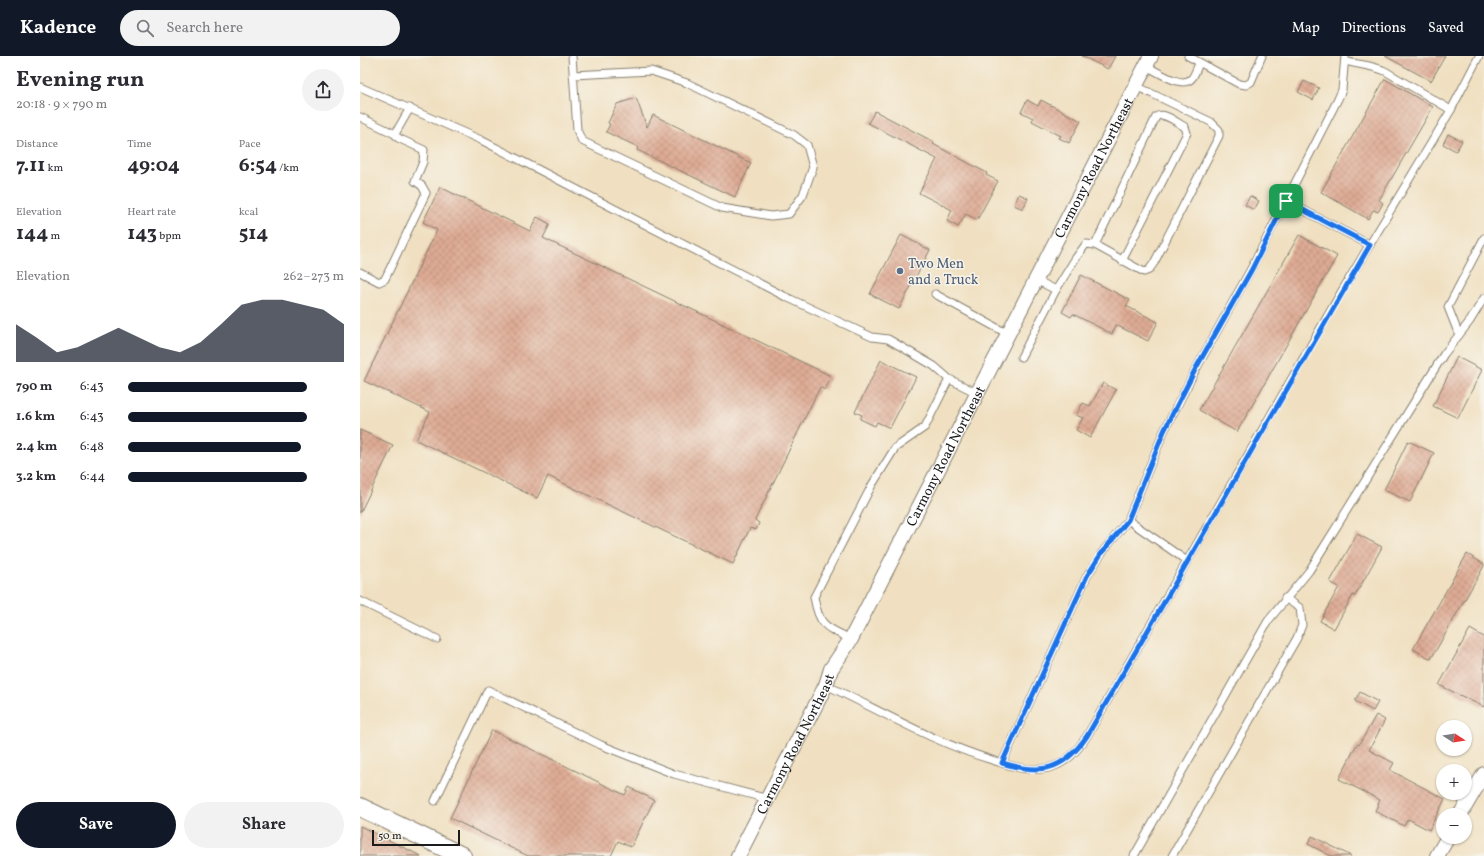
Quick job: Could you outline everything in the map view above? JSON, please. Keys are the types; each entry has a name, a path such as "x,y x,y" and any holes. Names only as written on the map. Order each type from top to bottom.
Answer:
{"street":[{"name":"Carmony Road Northeast","path":"738,856 826,685 832,669 851,638 1148,61"},
{"path":"1464,808 1484,774"},
{"path":"360,807 462,856"},
{"path":"1437,856 1444,844"}],"lane":[{"path":"572,56 573,75 577,130 582,141 722,208 771,216 789,214 803,195 813,167 807,145 794,135 687,83 651,71 573,75"},
{"path":"1188,56 1239,84 1246,85 1251,82 1262,56"},
{"path":"826,685 945,744 1022,769 1049,768 1069,758 1076,752 1091,730 1370,245 1451,110 1479,56"},
{"path":"1002,763 1087,576 1101,554 1128,520 1164,431 1196,368 1252,269 1342,90 1345,58 1364,66 1378,68 1385,71 1451,110"},
{"path":"1148,61 1177,82 1184,83 1192,79 1199,63"},
{"path":"1021,357 1056,290 1086,244 1094,245 1144,272 1149,270 1219,136 1219,130 1211,122 1136,86"},
{"path":"360,87 410,108 522,161 784,296 872,337 888,339 934,366 949,379 978,393"},
{"path":"395,134 410,108"},
{"path":"1094,245 1156,117 1159,115 1164,115 1185,127 1187,133 1122,261"},
{"path":"360,117 395,134 398,138 424,150 423,162 414,181 422,186 426,193 385,279 378,282 360,272"},
{"path":"1286,201 1370,245"},
{"path":"1459,335 1448,307 1484,238"},
{"path":"1036,280 1056,290"},
{"path":"935,294 1008,334"},
{"path":"1134,856 1268,621 1284,598 1309,571 1436,367 1484,298"},
{"path":"851,638 827,628 817,615 814,598 872,485 895,448 924,427 949,379"},
{"path":"1128,520 1187,561"},
{"path":"1172,856 1297,638 1302,625 1300,608 1284,598"},
{"path":"360,601 437,639"},
{"path":"435,801 488,690 601,745 667,771 768,800"}],"building":[{"path":"1082,56 1115,56 1108,69"},
{"path":"1385,56 1445,56 1431,81"},
{"path":"1385,79 1433,107 1379,200 1383,203 1378,212 1373,210 1368,219 1321,192"},
{"path":"1304,81 1319,88 1313,100 1298,92"},
{"path":"636,98 647,127 653,115 751,163 735,197 637,150 638,147 606,132 610,124 608,123 617,104"},
{"path":"1027,100 1038,106 1041,100 1081,121 1069,143 1059,138 1061,136 1032,121 1033,118 1021,112"},
{"path":"875,111 934,142 933,144 987,173 986,175 998,181 977,220 966,214 958,227 947,221 952,210 919,193 937,159 868,123"},
{"path":"1448,134 1462,141 1456,151 1443,144"},
{"path":"440,187 530,231 537,217 550,224 543,238 831,376 825,390 820,387 755,520 759,523 756,530 750,528 733,564 548,476 537,498 416,440 430,412 364,381 437,230 423,222"},
{"path":"1019,194 1028,198 1023,209 1014,205"},
{"path":"1250,196 1259,201 1254,210 1245,205"},
{"path":"901,235 930,250 899,309 870,294"},
{"path":"1299,235 1337,256 1237,432 1199,410"},
{"path":"1081,275 1130,300 1126,306 1158,322 1148,341 1116,325 1112,334 1073,314 1071,317 1062,312"},
{"path":"1457,357 1482,370 1458,418 1433,406"},
{"path":"881,360 916,377 890,428 877,422 875,426 860,419 862,415 855,412"},
{"path":"1103,383 1116,390 1090,438 1076,430 1083,418 1076,415 1083,403 1090,406"},
{"path":"360,430 393,445 360,513"},
{"path":"1408,441 1434,453 1410,502 1384,490"},
{"path":"1357,534 1382,547 1355,596 1353,595 1334,629 1320,621 1339,587 1330,582"},
{"path":"1467,554 1484,564 1484,566 1431,659 1413,649"},
{"path":"1470,629 1484,637 1484,707 1439,685"},
{"path":"1360,692 1378,702 1373,711 1355,701"},
{"path":"1376,715 1385,720 1369,750 1394,763 1390,770 1436,794 1436,800 1444,800 1440,808 1436,808 1436,816 1429,830 1408,819 1404,826 1375,811 1380,800 1339,779 1357,744 1359,745"},
{"path":"492,730 625,795 629,787 654,800 631,847 618,841 611,856 528,856 450,818"},
{"path":"360,826 421,856 360,856"},
{"path":"1312,836 1351,856 1331,856 1308,844"}],"place":[{"name":"Two Men and a Truck","path":"900,271"}],"route":[{"path":"1286,201 1370,245 1343,289 1087,736 1076,752 1069,758 1049,768 1022,769 1002,763 1087,576 1101,554 1128,520 1164,431 1196,368 1252,269 1286,201"}]}
